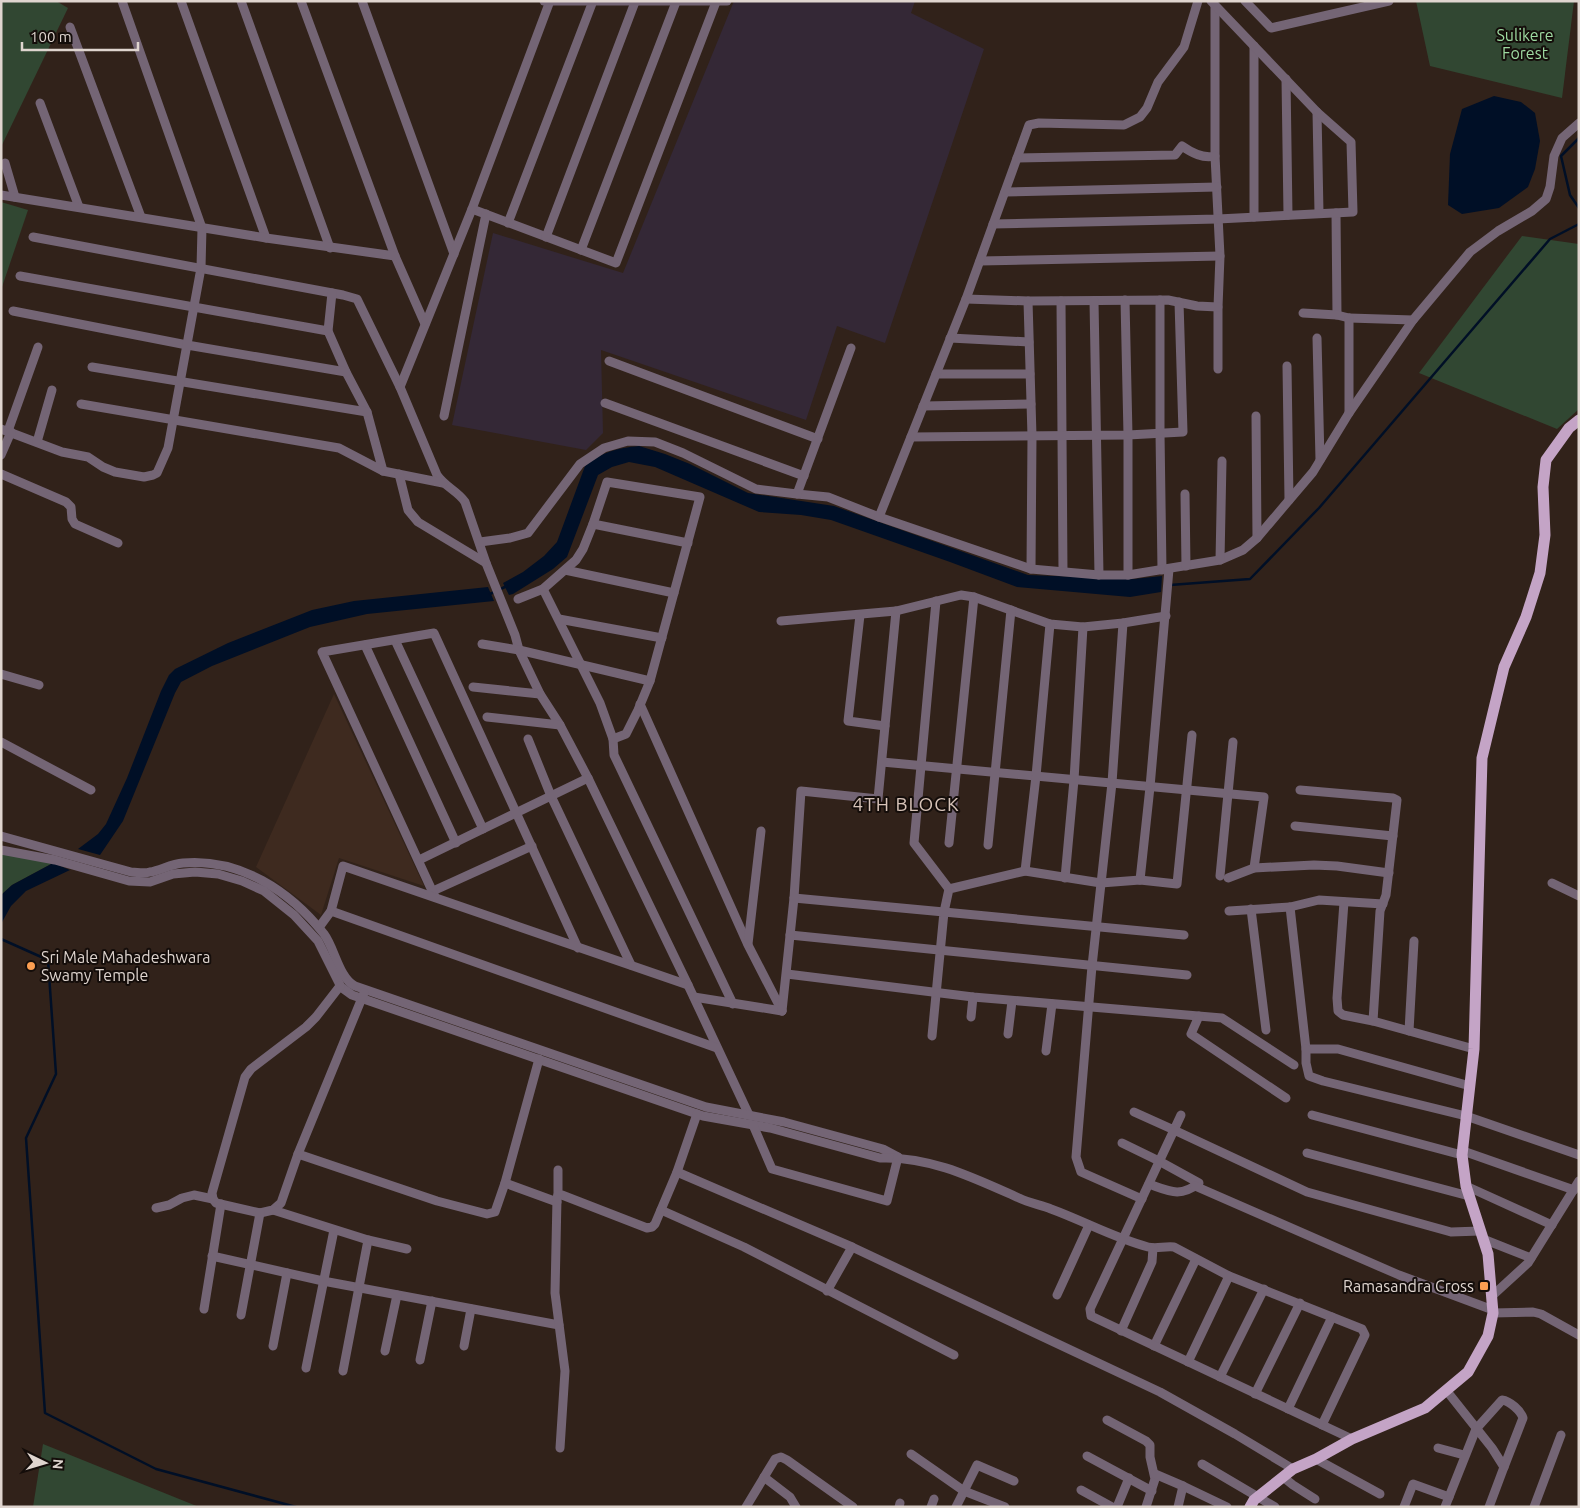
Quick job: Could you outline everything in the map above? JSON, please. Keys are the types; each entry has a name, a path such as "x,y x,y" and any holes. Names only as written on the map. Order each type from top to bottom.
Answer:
{"main road":[{"path":"1250,1507 1254,1500 1288,1473 1352,1439 1425,1408 1468,1372 1488,1336 1493,1312 1488,1254 1468,1191 1463,1153 1474,1049 1482,758 1504,667 1526,617 1540,573 1544,534 1543,487 1546,460 1569,428 1579,420"}],"street":[{"path":"7,431 62,452 88,457 103,467 116,472 144,477 157,473 168,448 201,268 202,228 122,1"},
{"path":"181,1 266,238"},
{"path":"241,1 330,248"},
{"path":"301,1 395,256 425,324"},
{"path":"362,1 454,254"},
{"path":"544,1 727,1"},
{"path":"400,387 472,209 550,1"},
{"path":"508,223 593,1"},
{"path":"879,516 966,299 1029,125 1040,123 1124,125 1140,117 1147,108 1160,78 1181,52 1189,34 1198,1"},
{"path":"1245,1 1271,28 1389,1"},
{"path":"546,236 635,2"},
{"path":"581,250 676,2"},
{"path":"472,209 616,263 716,2"},
{"path":"993,224 1218,219 1353,212 1351,142 1317,112 1213,4"},
{"path":"1213,4 1215,156 1220,256 1218,369"},
{"path":"70,27 141,217"},
{"path":"1254,46 1254,217"},
{"path":"1286,79 1288,215"},
{"path":"40,103 80,207"},
{"path":"1317,112 1319,213"},
{"path":"480,542 510,538 528,532 580,464 604,448 628,441 655,442 683,453 756,489 828,497 1031,569 1063,570 1099,575 1128,575 1220,560 1243,550 1257,538 1313,472 1349,413 1414,320 1470,252 1498,231 1526,215 1546,199 1550,187 1554,156 1562,138 1579,123"},
{"path":"1017,158 1175,155 1182,146 1201,156 1215,156"},
{"path":"5,163 16,197"},
{"path":"1005,192 1217,187"},
{"path":"1,195 330,248 395,256"},
{"path":"1336,213 1337,315"},
{"path":"444,416 486,214"},
{"path":"33,237 356,299 400,387 437,475 443,484"},
{"path":"980,261 1220,256"},
{"path":"20,276 328,331"},
{"path":"332,293 328,331 366,412 383,471"},
{"path":"966,299 1028,302 1160,300 1218,308"},
{"path":"1125,300 1128,435 1128,575"},
{"path":"1140,880 1167,602 1160,433 1160,300"},
{"path":"1061,301 1063,570"},
{"path":"1094,301 1099,575"},
{"path":"1028,302 1032,404 1031,569"},
{"path":"911,436 1128,435 1183,432 1179,302"},
{"path":"13,311 187,345 346,372"},
{"path":"1303,313 1337,315 1349,318 1414,320"},
{"path":"1349,318 1349,413"},
{"path":"950,338 1029,342"},
{"path":"1316,338 1320,461"},
{"path":"1,455 7,431 38,347"},
{"path":"797,494 851,348"},
{"path":"609,361 818,439"},
{"path":"1287,366 1289,500"},
{"path":"92,367 366,412"},
{"path":"936,374 1030,374"},
{"path":"38,442 52,390"},
{"path":"605,403 804,476"},
{"path":"81,404 339,448 383,471 443,484 460,495 466,502 486,563 516,635 519,650 540,694 560,725 588,778 749,1115"},
{"path":"923,406 1032,404"},
{"path":"1256,416 1257,538"},
{"path":"1220,560 1222,462"},
{"path":"1,474 66,502 71,507 74,524 118,542"},
{"path":"399,474 408,510 418,522 486,563"},
{"path":"518,599 543,589 576,560 593,524 607,482 700,497 650,681 626,734 613,739"},
{"path":"1185,494 1186,566"},
{"path":"593,524 688,543"},
{"path":"565,570 674,593"},
{"path":"543,589 600,703 613,739 614,755 733,1004"},
{"path":"781,621 896,612 961,595 974,597 1050,624 1083,627 1166,616"},
{"path":"949,843 974,597"},
{"path":"932,1036 944,912 949,889 914,843 936,601"},
{"path":"988,845 1011,610"},
{"path":"782,1011 794,898 801,791 878,799 896,612"},
{"path":"860,615 848,721 885,726"},
{"path":"559,619 662,638"},
{"path":"1123,623 1112,783 1088,1007 1076,1158 1081,1172 1142,1199"},
{"path":"1025,871 1050,624"},
{"path":"1065,878 1074,780 1083,627"},
{"path":"434,894 322,652 434,633 578,948"},
{"path":"395,640 482,830"},
{"path":"482,644 519,650 650,681"},
{"path":"365,645 456,843"},
{"path":"1,674 40,685"},
{"path":"473,688 540,694"},
{"path":"640,704 748,945 782,1011"},
{"path":"487,717 560,725"},
{"path":"949,889 1025,871 1101,883 1140,880 1177,884 1192,735"},
{"path":"528,739 551,796 631,965"},
{"path":"1,742 91,790"},
{"path":"1233,742 1228,794 1224,877 1254,868 1314,865 1389,873"},
{"path":"882,762 1264,797 1254,868"},
{"path":"419,860 588,778"},
{"path":"1300,790 1396,798 1397,804 1386,895 1380,911 1373,1021"},
{"path":"1295,826 1393,836"},
{"path":"748,945 761,830"},
{"path":"1,836 131,872 148,873 181,863 208,863 233,868 257,877 280,891 301,908 326,936 348,981 364,993 540,1059 697,1114 782,1131 880,1158 898,1157 929,1162 982,1180 1021,1199 1051,1209 1123,1239 1153,1248 1165,1246 1174,1248 1229,1276 1362,1329 1365,1333 1322,1425"},
{"path":"434,894 532,846"},
{"path":"1,850 55,860 129,881 150,882 182,872 207,872 230,877 253,885 285,906 318,941 340,986 348,993 364,993 706,1107 784,1122 873,1147 898,1157"},
{"path":"320,926 330,911 343,866 434,894 578,948 688,985"},
{"path":"1552,883 1579,896"},
{"path":"794,898 1184,935"},
{"path":"1230,911 1290,907 1320,900 1383,904"},
{"path":"1344,902 1337,998 1338,1011 1343,1015 1373,1021 1474,1049"},
{"path":"1290,907 1306,1063 1309,1076 1322,1081 1466,1116 1579,1155"},
{"path":"1251,909 1266,1030"},
{"path":"330,911 717,1048"},
{"path":"790,935 1187,975"},
{"path":"1409,1031 1414,941"},
{"path":"787,974 1012,1001 1222,1018 1294,1065"},
{"path":"212,1199 212,1193 245,1077 251,1069 306,1027 340,986"},
{"path":"156,1208 194,1195 212,1199 216,1203 260,1213 273,1210 281,1203 298,1154 364,993"},
{"path":"694,997 782,1011"},
{"path":"971,1017 973,997"},
{"path":"1008,1034 1012,1001"},
{"path":"1046,1050 1052,1004"},
{"path":"1199,1016 1191,1034 1286,1098"},
{"path":"1306,1049 1338,1050 1470,1086"},
{"path":"298,1154 437,1201 487,1214 494,1212 505,1184 540,1059"},
{"path":"1134,1112 1307,1192 1451,1232 1482,1235 1531,1258"},
{"path":"505,1184 647,1228 652,1227 677,1172 697,1114"},
{"path":"1181,1115 1090,1311 1092,1317 1352,1439"},
{"path":"1312,1115 1463,1153 1576,1186 1531,1258 1492,1296"},
{"path":"753,1125 772,1169 887,1201 898,1157"},
{"path":"1122,1143 1199,1183 1192,1188 1176,1193 1148,1184"},
{"path":"1307,1153 1468,1191 1552,1225"},
{"path":"558,1170 555,1278 565,1371 560,1448"},
{"path":"677,1172 852,1247 1169,1396 1288,1473 1293,1485 1315,1499"},
{"path":"1195,1186 1399,1274 1493,1312 1533,1312 1541,1314 1579,1335"},
{"path":"204,1309 221,1204"},
{"path":"273,1210 368,1240 407,1249"},
{"path":"661,1210 744,1247 954,1356"},
{"path":"242,1315 260,1213"},
{"path":"1057,1295 1089,1225"},
{"path":"306,1368 334,1230"},
{"path":"343,1371 368,1240"},
{"path":"827,1291 852,1247"},
{"path":"1121,1330 1152,1262 1153,1248"},
{"path":"212,1256 323,1281 559,1325"},
{"path":"1154,1346 1196,1259"},
{"path":"273,1346 287,1273"},
{"path":"1188,1362 1229,1276"},
{"path":"1220,1377 1264,1289"},
{"path":"384,1351 396,1295"},
{"path":"420,1360 432,1301"},
{"path":"1255,1394 1300,1303"},
{"path":"464,1346 471,1309"},
{"path":"1288,1409 1332,1317"},
{"path":"1446,1390 1492,1448 1504,1467"},
{"path":"1445,1507 1464,1455 1476,1429 1502,1400 1507,1401 1521,1414 1522,1421 1488,1507"},
{"path":"1107,1420 1148,1443 1151,1448 1150,1457 1155,1479 1146,1507"},
{"path":"1534,1507 1561,1435"},
{"path":"1438,1448 1464,1455"},
{"path":"912,1454 964,1491 1005,1507"},
{"path":"1087,1456 1152,1491"},
{"path":"746,1507 775,1459 781,1457 850,1506"},
{"path":"1316,1459 1380,1494"},
{"path":"1202,1464 1275,1507"},
{"path":"956,1507 978,1465 1014,1481"},
{"path":"1155,1474 1227,1507"},
{"path":"764,1477 790,1497 796,1507"},
{"path":"1118,1507 1129,1478"},
{"path":"1404,1507 1413,1484 1449,1497"},
{"path":"1178,1507 1183,1486"},
{"path":"1081,1490 1112,1507"}],"shaded area":[{"path":"734,1 915,1 911,13 984,49 885,343 837,326 806,420 601,350 603,433 586,450 452,425 493,233 623,273"},
{"path":"334,694 424,886 339,858 321,915 256,867"}],"green space":[{"path":"1,1 56,1 68,8 1,147"},
{"name":"Sulikere Forest","path":"1416,1 1574,1 1562,98 1430,66"},
{"path":"1,202 28,210 1,290"},
{"path":"1522,236 1579,244 1579,409 1557,429 1419,373"},
{"path":"1,851 53,863 12,885 1,895"},
{"path":"43,1444 199,1507 33,1507"}],"water":[{"path":"1494,96 1521,102 1535,113 1540,141 1535,169 1528,187 1499,208 1462,214 1448,205 1450,154 1462,109"},
{"path":"639,446 690,464 748,493 834,506 1028,575 1133,579 1162,576 1161,592 1130,597 1017,587 831,520 801,515 759,512 655,467 629,462 612,467 598,475 567,557 553,569 509,595 503,583 523,572 544,556 557,542 585,466 598,457 610,452"},
{"path":"488,587 494,601 367,614 310,627 212,666 181,682 123,821 100,855 78,849 98,834 106,824 127,778 161,691 169,675 175,669 228,643 312,610 354,601"},
{"path":"53,863 70,870 26,891 11,906 1,924 1,895 12,885"}],"waterway":[{"path":"1579,138 1561,156 1570,195 1579,208"},
{"path":"1170,585 1250,579 1319,508 1550,239 1579,224"},
{"path":"490,594 507,586"},
{"path":"1,939 48,960 56,1074 26,1138 45,1413 156,1469 296,1507"}],"place":[{"name":"Sri Male Mahadeshwara Swamy Temple","path":"31,966"},
{"name":"Ramasandra Cross","path":"1484,1286"}],"district":[{"name":"4TH BLOCK","path":"906,804"}]}
